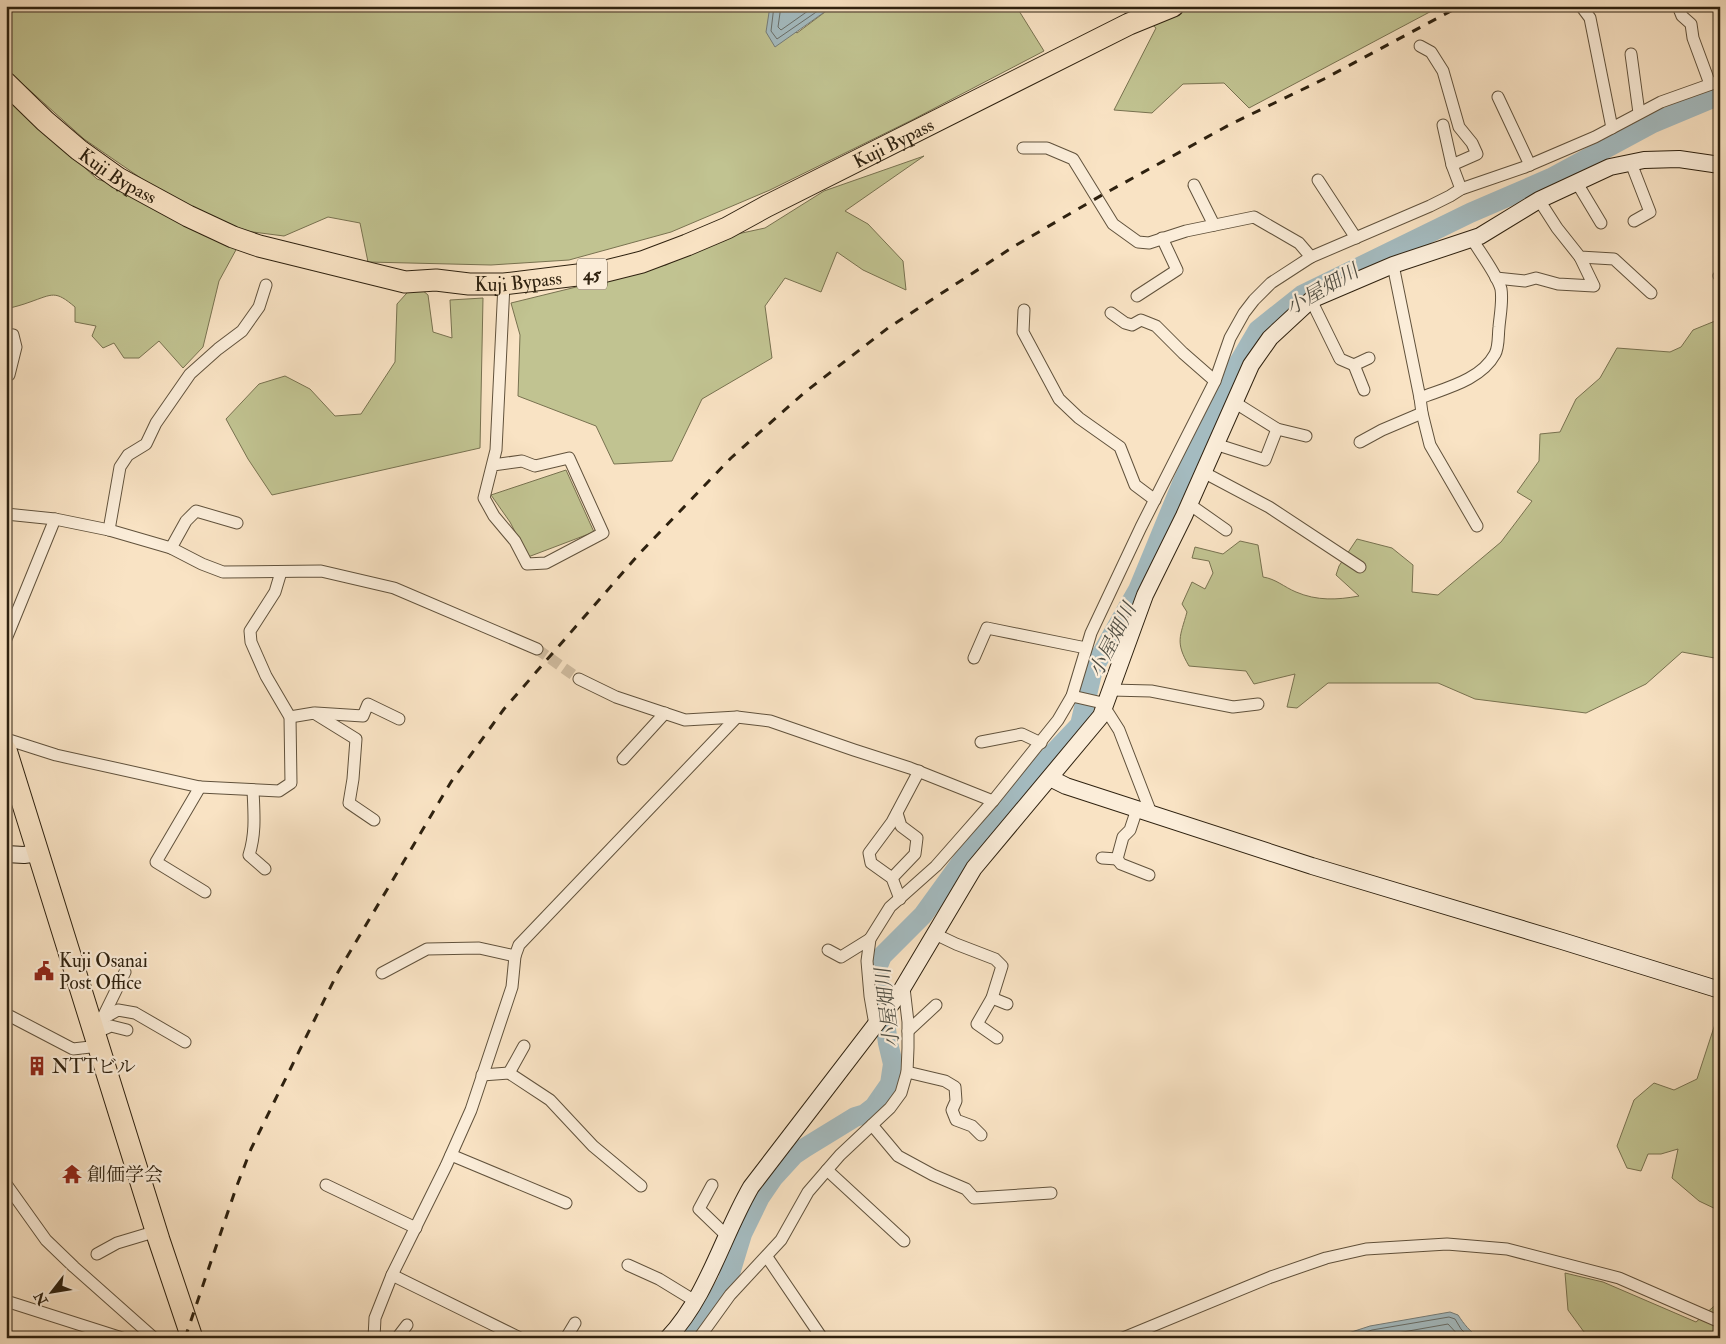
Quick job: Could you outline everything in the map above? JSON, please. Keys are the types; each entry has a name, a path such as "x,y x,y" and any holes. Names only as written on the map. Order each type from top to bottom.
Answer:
{"highway":[{"name":"Kuji Bypass","path":"6,83 79,150 118,178 188,216 233,237 289,254 405,282 436,280 469,284 504,284 602,272 642,262 687,245 727,228 767,206 1129,24 1173,6"},
{"path":"6,750 99,1033 156,1231 192,1338"}],"street":[{"path":"1581,6 1590,18 1612,128"},
{"path":"828,950 841,958 870,939 890,908 936,866 993,801 1076,697 1091,633 1215,381 1230,338 1244,313 1254,300 1272,283 1311,257 1450,196 1461,189 1530,165 1595,137 1661,102 1715,82 1693,38 1691,24 1682,16 1678,6"},
{"path":"1420,46 1431,52 1443,71 1458,127 1472,143 1476,154 1452,165"},
{"path":"1631,54 1639,114"},
{"path":"1498,97 1530,165"},
{"path":"1443,125 1452,165 1461,189"},
{"path":"1023,148 1046,148 1073,159 1113,224 1138,242 1149,243 1214,225 1254,218 1299,243 1311,257"},
{"path":"668,1338 695,1301 715,1266 739,1208 751,1187 902,991 974,868 1101,716 1145,595 1189,504 1251,365 1270,338 1311,300 1393,265 1480,236 1539,200 1610,168 1644,160 1679,159 1720,165"},
{"path":"1631,163 1650,212 1634,221"},
{"path":"1318,180 1356,238"},
{"path":"1577,183 1601,223"},
{"path":"1194,185 1214,225"},
{"path":"1496,278 1525,281 1536,278 1558,284 1594,286 1580,257 1557,228 1539,200"},
{"path":"1137,296 1177,270 1162,238"},
{"path":"1420,398 1476,374 1496,352 1501,305 1500,288 1472,238"},
{"path":"1580,257 1614,259 1651,293"},
{"path":"1393,265 1422,414 1430,445 1477,526"},
{"path":"493,465 522,461 535,466 569,458 603,533 546,563 527,564 515,541 494,516 484,498 496,450 504,284"},
{"path":"109,530 120,467 128,455 146,444 156,422 190,374 242,331 259,308 266,285"},
{"path":"1311,300 1340,359 1354,365 1364,390"},
{"path":"1024,310 1023,332 1060,399 1079,418 1120,447 1136,485 1155,500"},
{"path":"1111,313 1125,324 1132,326 1141,320 1156,326 1215,381"},
{"path":"6,334 13,335 16,348 9,375"},
{"path":"1354,365 1369,358"},
{"path":"1234,402 1277,429 1306,436"},
{"path":"1360,442 1382,430 1422,414"},
{"path":"1215,444 1265,460 1277,429"},
{"path":"1203,472 1270,507 1360,567"},
{"path":"1189,504 1226,530"},
{"path":"171,548 186,521 196,512 236,522"},
{"path":"6,514 56,519 109,530 171,548 202,564 223,572 321,571 394,588 537,649"},
{"path":"6,639 56,519"},
{"path":"6,739 56,754 200,787 279,791 291,783 290,717 266,676 251,642 250,632 275,592 281,572"},
{"path":"974,658 987,628 1086,648"},
{"path":"579,679 616,697 685,720 737,717 770,720 919,771 993,801"},
{"path":"1076,697 1105,701 1151,691 1233,707 1258,704"},
{"path":"1105,701 1119,730 1144,811"},
{"path":"290,717 314,713 363,716 368,704 399,719"},
{"path":"314,713 356,739 349,803 374,820"},
{"path":"624,759 665,713"},
{"path":"374,1338 375,1318 392,1275 471,1110 512,987 518,945 737,717"},
{"path":"981,742 1022,734 1041,743"},
{"path":"900,898 892,878 871,863 869,853 897,813 919,771"},
{"path":"1050,778 1066,786 1312,866 1720,990"},
{"path":"200,787 156,862 205,892"},
{"path":"253,790 255,825 254,840 249,856 265,868"},
{"path":"1117,859 1123,838 1144,811"},
{"path":"892,878 916,854 917,838 901,826 897,813"},
{"path":"6,854 24,855 39,852"},
{"path":"1102,858 1117,859 1121,864 1149,875"},
{"path":"935,934 995,958 1002,966 992,998 977,1024 997,1038"},
{"path":"870,939 867,961 870,996 878,1022"},
{"path":"382,973 427,949 479,948 515,956"},
{"path":"99,1033 124,972"},
{"path":"698,1338 730,1295 781,1240 808,1192 840,1155 890,1108 900,1093 907,1072 908,1032 902,991"},
{"path":"992,998 1007,1004"},
{"path":"908,1032 936,1005"},
{"path":"99,1033 118,1010 135,1013 185,1042"},
{"path":"6,1014 73,1049 111,1026 126,1030"},
{"path":"509,1073 524,1046"},
{"path":"907,1072 945,1081 955,1087 956,1101 952,1110 956,1120 972,1126 981,1135"},
{"path":"482,1076 509,1073 550,1100 593,1146 640,1186"},
{"path":"872,1124 898,1156 933,1175 966,1189 974,1198 1051,1193"},
{"path":"451,1155 566,1203"},
{"path":"827,1170 904,1241"},
{"path":"6,1184 46,1240 154,1338"},
{"path":"326,1185 416,1228"},
{"path":"712,1185 699,1209 727,1236"},
{"path":"97,1254 117,1243 156,1231"},
{"path":"1123,1338 1271,1277 1326,1258 1366,1249 1446,1244 1507,1249 1619,1278 1720,1322"},
{"path":"767,1256 822,1338"},
{"path":"628,1265 659,1279 695,1301"},
{"path":"392,1275 520,1338"},
{"path":"6,1301 122,1338"},
{"path":"566,1338 576,1323"},
{"path":"397,1338 408,1325"}],"green space":[{"path":"6,6 770,6 769,9 797,33 833,6 1016,6 1044,51 912,120 770,190 671,232 569,260 491,265 368,262 360,223 328,217 284,236 245,231 161,192 84,139 6,69"},
{"path":"1130,6 1441,6 1249,108 1224,83 1183,84 1152,113 1114,110 1156,28"},
{"path":"6,99 97,179 130,190 237,248 219,281 203,347 183,368 159,341 139,358 124,358 114,343 103,348 92,336 96,326 75,322 75,307 58,296 49,296 6,309"},
{"path":"924,156 845,211 868,224 903,261 906,290 863,270 837,252 821,292 785,278 765,306 772,358 702,399 672,461 614,464 596,426 518,396 520,335 511,303 666,265 719,238 765,228 824,191"},
{"path":"415,284 428,295 433,332 452,338 450,300 483,298 480,448 272,495 248,459 226,419 259,384 285,376 310,389 335,416 361,414 395,362 397,304"},
{"path":"1720,319 1720,659 1682,652 1646,684 1586,713 1475,699 1438,683 1328,683 1297,708 1287,707 1295,674 1254,684 1246,671 1189,666 1180,645 1187,612 1182,604 1192,582 1205,589 1213,573 1209,561 1192,558 1195,547 1223,554 1240,541 1258,545 1263,577 1272,579 1304,595 1335,599 1359,596 1336,575 1339,566 1357,539 1392,548 1413,565 1412,592 1438,595 1501,542 1532,501 1517,492 1539,461 1540,434 1560,432 1576,399 1600,378 1617,348 1670,352 1681,347 1693,330"},
{"path":"566,470 594,532 528,557 510,522 491,495"},
{"path":"1720,1019 1720,1211 1699,1201 1672,1178 1678,1149 1661,1154 1648,1154 1641,1171 1627,1168 1617,1146 1634,1100 1654,1083 1674,1090 1697,1079 1716,1021"},
{"path":"1565,1273 1603,1282 1696,1322 1720,1301 1720,1338 1598,1338 1584,1332 1568,1310"}],"water":[{"path":"770,6 833,6 775,47 766,32"},
{"path":"1450,1312 1458,1315 1468,1328 1480,1338 1333,1338 1370,1326"}],"waterway":[{"name":"小屋畑川","path":"686,1338 713,1307 728,1280 742,1234 760,1197 773,1178 794,1155 874,1107 890,1084 893,1064 877,968 882,956 923,915 999,810 1080,725 1093,669 1138,590 1183,481 1228,381 1258,330 1302,295 1470,213 1551,178 1653,123 1720,95"}],"tunnel":[{"path":"537,649 579,679"}],"railway":[{"path":"185,1338 251,1149 338,972 451,782 504,709 639,554 731,458 805,392 888,328 1013,247 1102,195 1229,125 1324,79 1460,6"}],"place":[{"name":"Kuji Osanai Post Office","path":"44,971"},
{"name":"NTTビル","path":"37,1066"},
{"name":"創価学会","path":"72,1174"}]}
